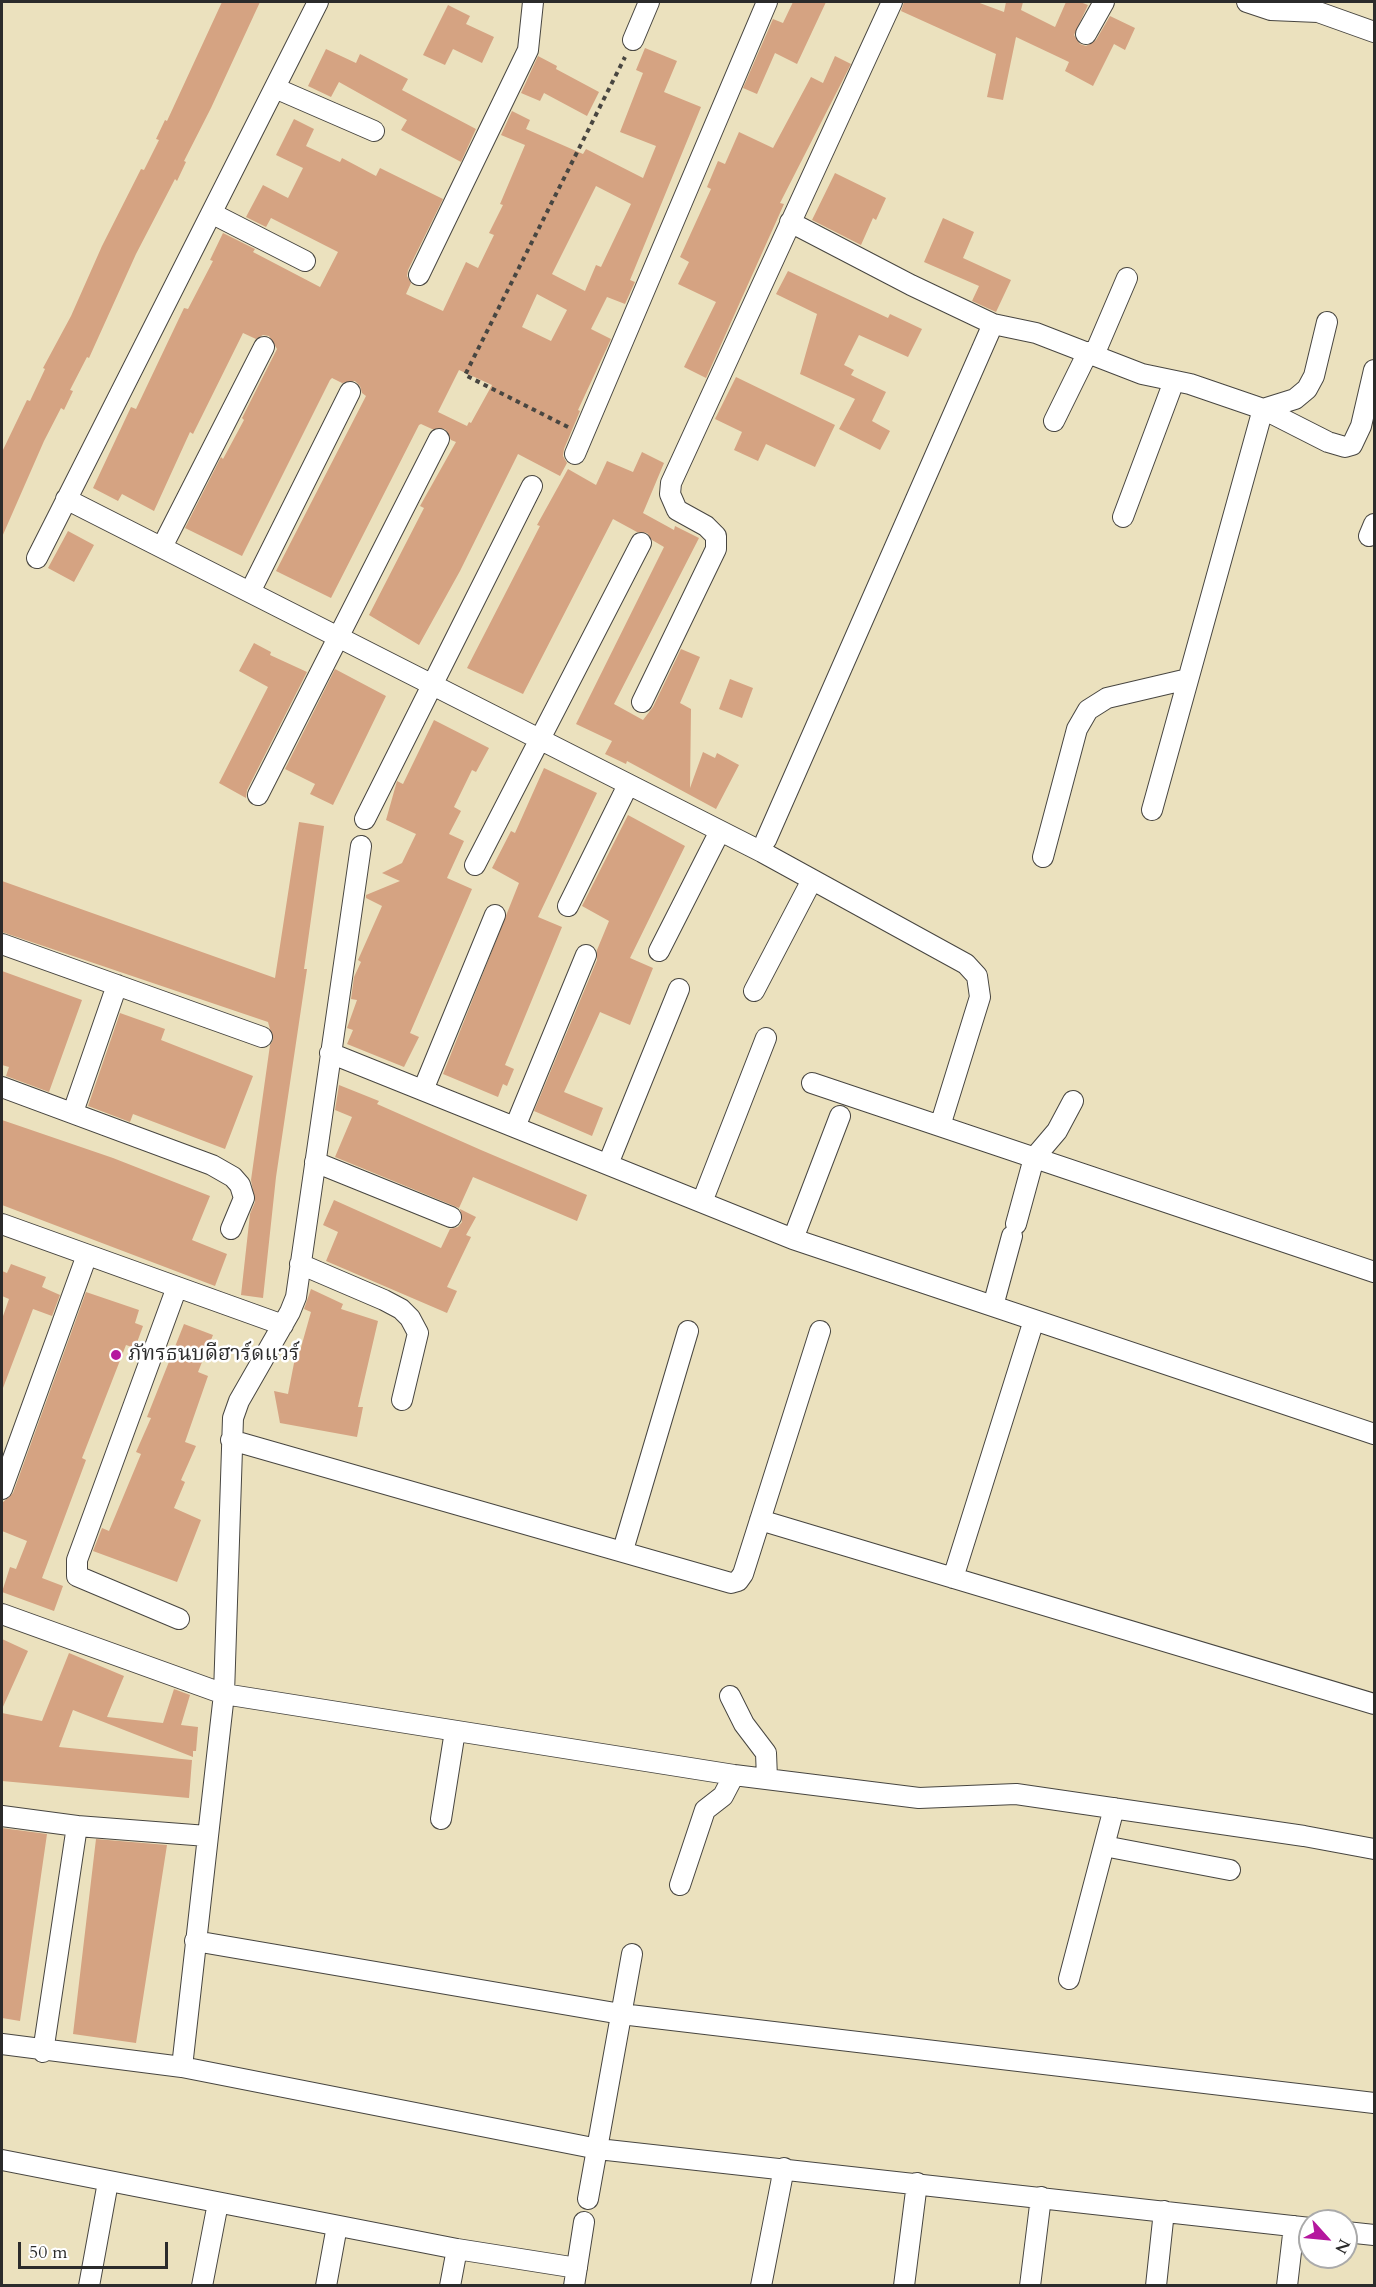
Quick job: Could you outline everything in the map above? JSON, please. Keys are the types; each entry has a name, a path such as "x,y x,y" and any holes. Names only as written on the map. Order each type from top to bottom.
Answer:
{"street":[{"path":"37,558 213,214 318,2"},
{"path":"419,275 528,50 533,2"},
{"path":"633,40 649,2"},
{"path":"575,454 767,2"},
{"path":"642,702 716,549 716,536 706,526 677,510 670,494 671,483 892,2"},
{"path":"1086,34 1104,2"},
{"path":"1247,2 1271,10 1294,5 1374,32"},
{"path":"275,88 374,131"},
{"path":"213,214 305,261"},
{"path":"790,222 910,285 993,324 1036,333 1142,374 1174,381 1263,409 1328,442 1345,447 1352,445 1361,426 1374,370"},
{"path":"1054,421 1091,353 1126,278"},
{"path":"1263,409 1294,399 1306,389 1314,376 1327,322"},
{"path":"766,840 993,324"},
{"path":"162,547 264,347"},
{"path":"1123,517 1174,381"},
{"path":"249,592 350,392"},
{"path":"1152,810 1263,409"},
{"path":"258,795 439,439"},
{"path":"364,819 532,486"},
{"path":"66,499 720,831 966,964 977,976 980,997 940,1126"},
{"path":"475,865 640,543"},
{"path":"1043,857 1077,729 1088,710 1107,698 1188,679"},
{"path":"568,906 628,785"},
{"path":"659,951 720,831"},
{"path":"182,2067 224,1694 233,1418 239,1401 283,1325 296,1297 361,846"},
{"path":"754,991 812,880"},
{"path":"423,1090 495,915"},
{"path":"2,944 262,1037"},
{"path":"515,1127 586,955"},
{"path":"73,1112 117,985"},
{"path":"608,1164 679,989"},
{"path":"702,1202 766,1038"},
{"path":"330,1053 792,1239 1374,1434"},
{"path":"812,1083 1374,1272"},
{"path":"2,1087 212,1165 234,1177 240,1185 244,1198 231,1229"},
{"path":"993,1306 1034,1158 1057,1131 1073,1101"},
{"path":"792,1239 840,1116"},
{"path":"315,1162 451,1217"},
{"path":"2,1224 283,1325"},
{"path":"2,1489 87,1255"},
{"path":"300,1264 384,1300 401,1309 410,1318 418,1333 402,1400"},
{"path":"177,1287 77,1560 77,1576 179,1619"},
{"path":"953,1578 1034,1320"},
{"path":"623,1550 688,1331"},
{"path":"231,1440 623,1550 730,1583 738,1581 743,1574 820,1331"},
{"path":"760,1520 1374,1704"},
{"path":"2,1614 224,1694 734,1775 919,1798 1016,1794 1374,1849"},
{"path":"730,1696 744,1724 766,1753 767,1778"},
{"path":"441,1819 455,1731"},
{"path":"680,1886 705,1810 723,1796 734,1775"},
{"path":"1070,1979 1114,1808"},
{"path":"2,1816 77,1826 207,1836"},
{"path":"43,2052 77,1826"},
{"path":"1104,1846 1230,1870"},
{"path":"195,1941 621,2014 1374,2103"},
{"path":"588,2199 632,1954"},
{"path":"2,2044 43,2052 182,2067 598,2149 1298,2227"},
{"path":"2,2160 457,2249 576,2277 584,2222"},
{"path":"761,2286 784,2168"},
{"path":"89,2286 108,2182"},
{"path":"904,2286 916,2183"},
{"path":"1030,2286 1041,2197"},
{"path":"202,2286 218,2203"},
{"path":"1156,2286 1164,2211"},
{"path":"326,2286 337,2226"},
{"path":"1358,2233 1374,2235"},
{"path":"1287,2286 1298,2243"},
{"path":"450,2286 457,2249"}],"path":[{"path":"584,435 465,375 633,40"}],"building":[{"path":"222,2 260,2 184,161 186,162 177,181 175,179 136,254 89,358 87,357 70,390 73,391 64,410 61,408 44,441 2,537 2,452 27,400 30,401 45,369 43,368 71,316 102,246 141,169 144,170 159,140 156,139 165,120 167,121"},
{"path":"793,2 826,2 797,64 775,53 757,94 743,88 773,19 783,23"},
{"path":"904,2 977,2 1004,12 1006,2 1023,2 1021,10 1055,27 1066,2 1080,2 1088,5 1074,35 1080,44 1086,46 1096,40 1110,16 1135,28 1125,50 1114,44 1093,86 1065,71 1069,62 1016,37 1003,100 987,97 996,54 901,11"},
{"path":"448,5 470,16 466,24 494,37 482,63 453,49 445,65 423,55"},
{"path":"645,48 677,61 664,92 701,107 630,280 635,282 625,304 607,297 591,329 611,339 578,410 580,411 564,449 563,456 567,463 560,476 518,454 460,571 419,645 369,615 424,508 420,506 456,442 451,440 445,429 432,429 419,425 331,598 276,571 366,396 355,381 342,383 332,378 330,380 242,556 185,528 221,457 223,459 244,420 242,418 277,349 269,336 263,335 256,339 243,333 193,434 190,432 154,511 122,494 118,501 93,488 131,407 136,409 184,308 188,309 213,261 210,260 223,233 255,249 253,252 320,287 338,252 271,218 266,227 246,217 263,185 288,198 303,168 276,155 294,119 314,129 306,146 340,162 342,158 376,176 380,168 443,199 408,270 407,276 411,283 406,294 443,311 466,262 478,268 494,235 489,233 503,205 500,204 525,145 501,135 512,111 530,120 526,129 583,154 586,149 643,178 656,146 620,132 643,73 636,70","holes":["596,186 631,204 601,267 596,265 585,291 552,274","537,294 567,310 551,341 522,327","459,370 492,385 471,423 469,422 467,426 438,412"]},
{"path":"326,49 356,63 360,54 408,79 402,90 476,129 461,162 401,130 407,120 339,82 331,97 308,86"},
{"path":"538,56 557,66 556,69 599,92 587,116 544,93 540,101 521,93"},
{"path":"835,56 851,64 780,203 784,204 706,378 684,367 716,302 678,284 689,262 680,257 711,189 707,187 718,161 725,164 739,132 773,148 811,77 823,83"},
{"path":"835,173 886,198 876,220 873,218 861,245 812,220"},
{"path":"943,218 974,232 963,258 1011,280 996,312 972,301 979,286 924,262"},
{"path":"788,271 888,318 890,314 922,329 908,357 859,335 844,365 854,370 851,375 886,392 872,421 890,431 880,450 839,429 855,399 800,374 817,314 776,294"},
{"path":"736,377 835,425 815,467 766,444 758,461 734,450 742,432 715,419"},
{"path":"642,452 664,463 643,513 674,530 675,526 699,538 614,704 643,720 653,707 681,649 700,657 680,703 691,709 690,788 703,752 715,758 717,753 739,765 716,809 627,761 626,764 605,754 612,741 576,724 664,547 652,540 647,533 637,532 613,519 523,694 467,668 540,526 537,525 568,469 596,485 607,461 633,472"},
{"path":"68,531 94,545 74,582 48,568"},
{"path":"254,643 271,652 270,655 307,672 247,790 246,798 219,783 268,687 239,671"},
{"path":"335,669 386,696 333,805 310,794 315,784 285,769"},
{"path":"730,679 753,688 742,718 719,709"},
{"path":"434,720 489,748 476,772 472,770 454,807 461,811 449,834 464,841 447,878 472,889 410,1033 419,1037 404,1067 347,1044 353,1030 347,1028 357,1000 351,999 354,977 361,962 358,960 382,906 366,898 366,895 400,881 382,873 402,863 416,834 386,820 397,781 403,784"},
{"path":"544,768 597,793 538,917 562,927 505,1065 514,1069 507,1086 503,1084 498,1097 443,1074 519,883 492,868 511,831 515,833"},
{"path":"628,815 685,846 630,958 653,968 630,1025 600,1012 564,1092 603,1108 592,1136 534,1111 597,960 597,950 609,921 582,906"},
{"path":"299,822 324,826 304,969 307,969 276,1177 263,1298 241,1295 250,1214 255,1202 251,1180 270,1045 273,1040 268,1022 2,932 2,881 275,978"},
{"path":"2,971 82,1000 49,1092 6,1076 9,1067 2,1065"},
{"path":"120,1013 165,1029 161,1040 253,1076 225,1149 133,1114 130,1122 88,1106"},
{"path":"339,1085 379,1101 377,1104 587,1195 577,1221 473,1177 459,1208 335,1157 352,1117 335,1110"},
{"path":"2,1120 113,1158 210,1196 192,1240 227,1254 215,1286 2,1205"},
{"path":"334,1200 441,1248 450,1229 458,1227 462,1222 460,1209 476,1217 466,1235 471,1237 447,1287 457,1291 447,1313 326,1261 338,1232 323,1225"},
{"path":"11,1264 46,1277 42,1287 60,1295 52,1316 33,1309 3,1388 2,1319 9,1299 2,1296 2,1271 7,1273"},
{"path":"311,1289 343,1304 341,1309 378,1321 358,1407 363,1407 357,1437 280,1423 274,1391 288,1394 295,1358 298,1358 311,1312 304,1309"},
{"path":"86,1292 139,1310 135,1323 143,1326 135,1348 126,1345 82,1458 86,1460 42,1578 63,1586 54,1611 2,1592 10,1567 16,1569 27,1541 2,1531 2,1503 13,1493"},
{"path":"184,1324 213,1335 198,1372 208,1376 185,1442 196,1446 181,1480 185,1482 174,1508 201,1520 177,1582 93,1551 102,1528 109,1531 141,1454 136,1452 151,1418 147,1417"},
{"path":"2,1639 28,1651 2,1709"},
{"path":"69,1653 124,1676 107,1717 163,1723 174,1689 190,1695 181,1725 198,1727 196,1751 193,1751 193,1757 73,1710 59,1747 192,1760 189,1798 2,1781 2,1713 42,1721"},
{"path":"2,1828 47,1834 20,2021 2,2018"},
{"path":"96,1839 167,1845 136,2043 73,2034"}],"place":[{"name":"ภัทรธนบดีฮาร์ดแวร์","path":"116,1355"}]}
